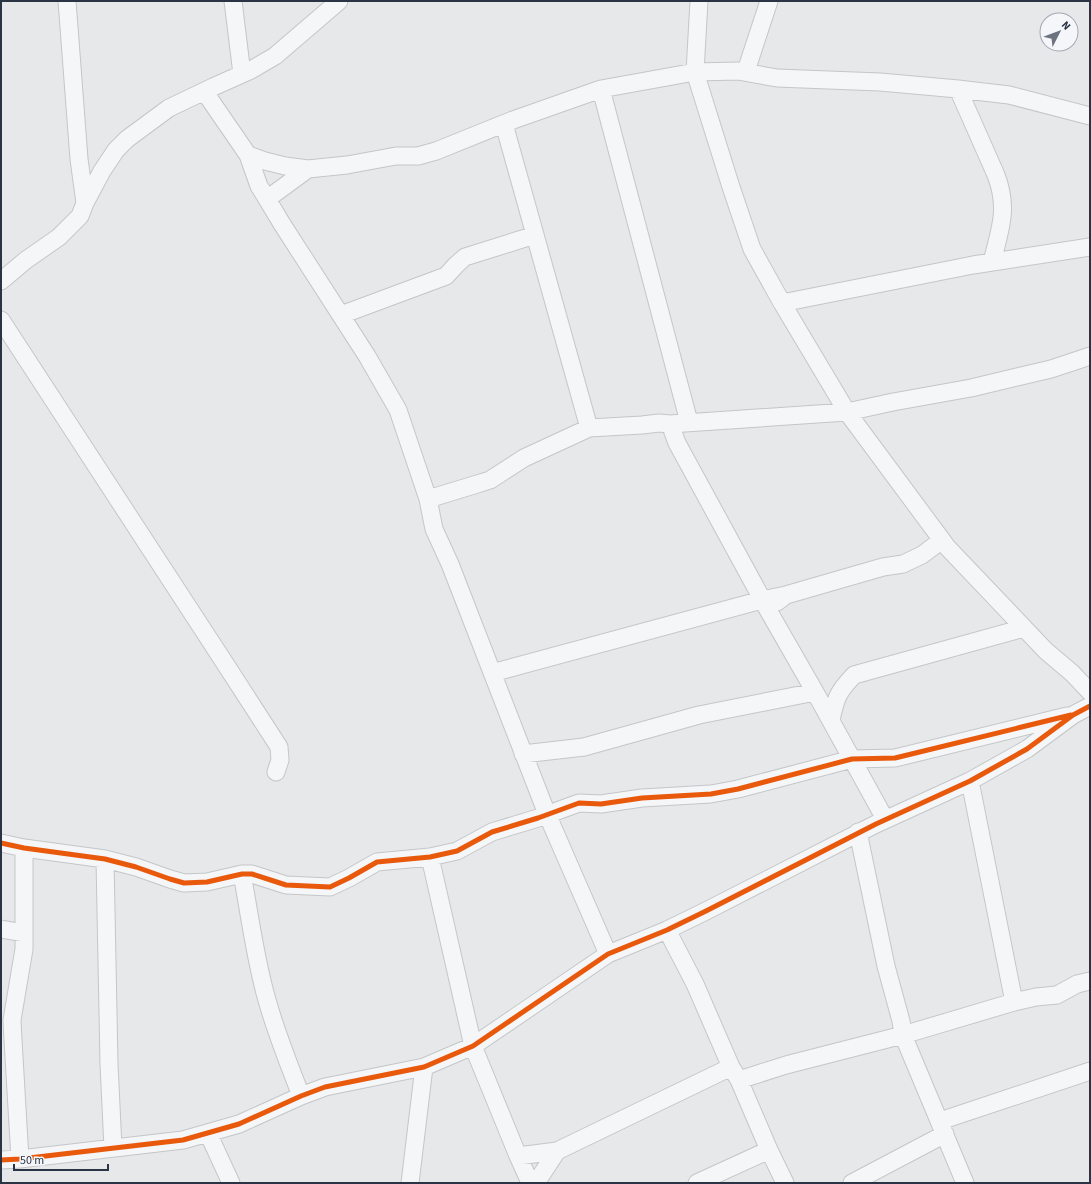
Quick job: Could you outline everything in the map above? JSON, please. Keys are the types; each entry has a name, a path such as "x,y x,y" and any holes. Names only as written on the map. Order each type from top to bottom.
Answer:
{"street":[{"path":"66,1 79,159 85,204"},
{"path":"233,1 242,74"},
{"path":"1,281 26,260 59,237 80,216 102,172 116,150 128,139 169,108 251,70 275,56 339,1"},
{"path":"699,1 695,72 752,249 782,303 848,412 942,540 1046,651 1072,673 1090,692"},
{"path":"746,72 769,1"},
{"path":"248,155 265,161 308,169 347,165 396,156 418,156 436,151 513,120 601,89 695,72 746,72 777,78 880,82 958,89 1009,95 1090,116"},
{"path":"601,89 689,422"},
{"path":"958,89 1001,188 1003,217 992,262"},
{"path":"204,91 248,155 259,186 286,231 367,356 398,410 428,499 434,529 450,564 547,814 608,954"},
{"path":"504,124 589,428"},
{"path":"267,199 308,169"},
{"path":"341,315 446,276 466,257 535,235"},
{"path":"782,303 973,265 1090,247"},
{"path":"1,320 279,747 280,760 276,772"},
{"path":"428,499 490,480 524,458 589,428 848,412 971,388 1052,369 1090,356"},
{"path":"670,424 678,443 765,605 831,720 885,819"},
{"path":"492,673 765,605 786,595 883,567 903,564 922,555 942,540"},
{"path":"831,720 835,701 842,688 854,675 1024,628"},
{"path":"523,754 584,747 699,715 815,692"},
{"path":"1,1160 183,1140 239,1124 301,1096 325,1087 424,1067 473,1046 608,954 667,930 858,832 970,781 1027,749 1073,715 1090,706"},
{"path":"1,843 24,848 105,859 184,883 207,882 242,874 252,874 286,885 330,887 377,862 430,857 458,851 492,832 538,818 579,803 601,804 642,798 711,794 738,789 852,759 895,758 1073,715"},
{"path":"970,781 1014,1002"},
{"path":"858,832 886,966 903,1035 965,1183"},
{"path":"20,1159 12,1020 24,949 24,848"},
{"path":"430,857 473,1046 518,1156 528,1178 532,1183"},
{"path":"105,859 109,1064 113,1148"},
{"path":"242,874 257,960 267,1000 277,1034 301,1096"},
{"path":"1,929 24,933"},
{"path":"667,930 695,984 785,1183"},
{"path":"518,1156 557,1150 735,1074 760,1074 786,1065 903,1035 1014,1002 1036,997 1057,995 1077,984 1090,981"},
{"path":"410,1183 424,1067"},
{"path":"852,1183 942,1128 1090,1071"},
{"path":"208,1133 231,1183"},
{"path":"536,1183 557,1150"},
{"path":"698,1183 769,1150"}],"cycle path":[{"path":"1,1160 183,1140 239,1124 301,1096 325,1087 424,1067 473,1046 608,954 667,930 876,824 970,781 1027,749 1073,715 1090,706"},
{"path":"1,843 24,848 105,859 136,867 184,883 207,882 242,874 252,874 286,885 330,887 377,862 430,857 457,851 492,832 538,818 579,803 601,804 642,798 711,794 738,789 852,759 895,758 1071,715"}]}
